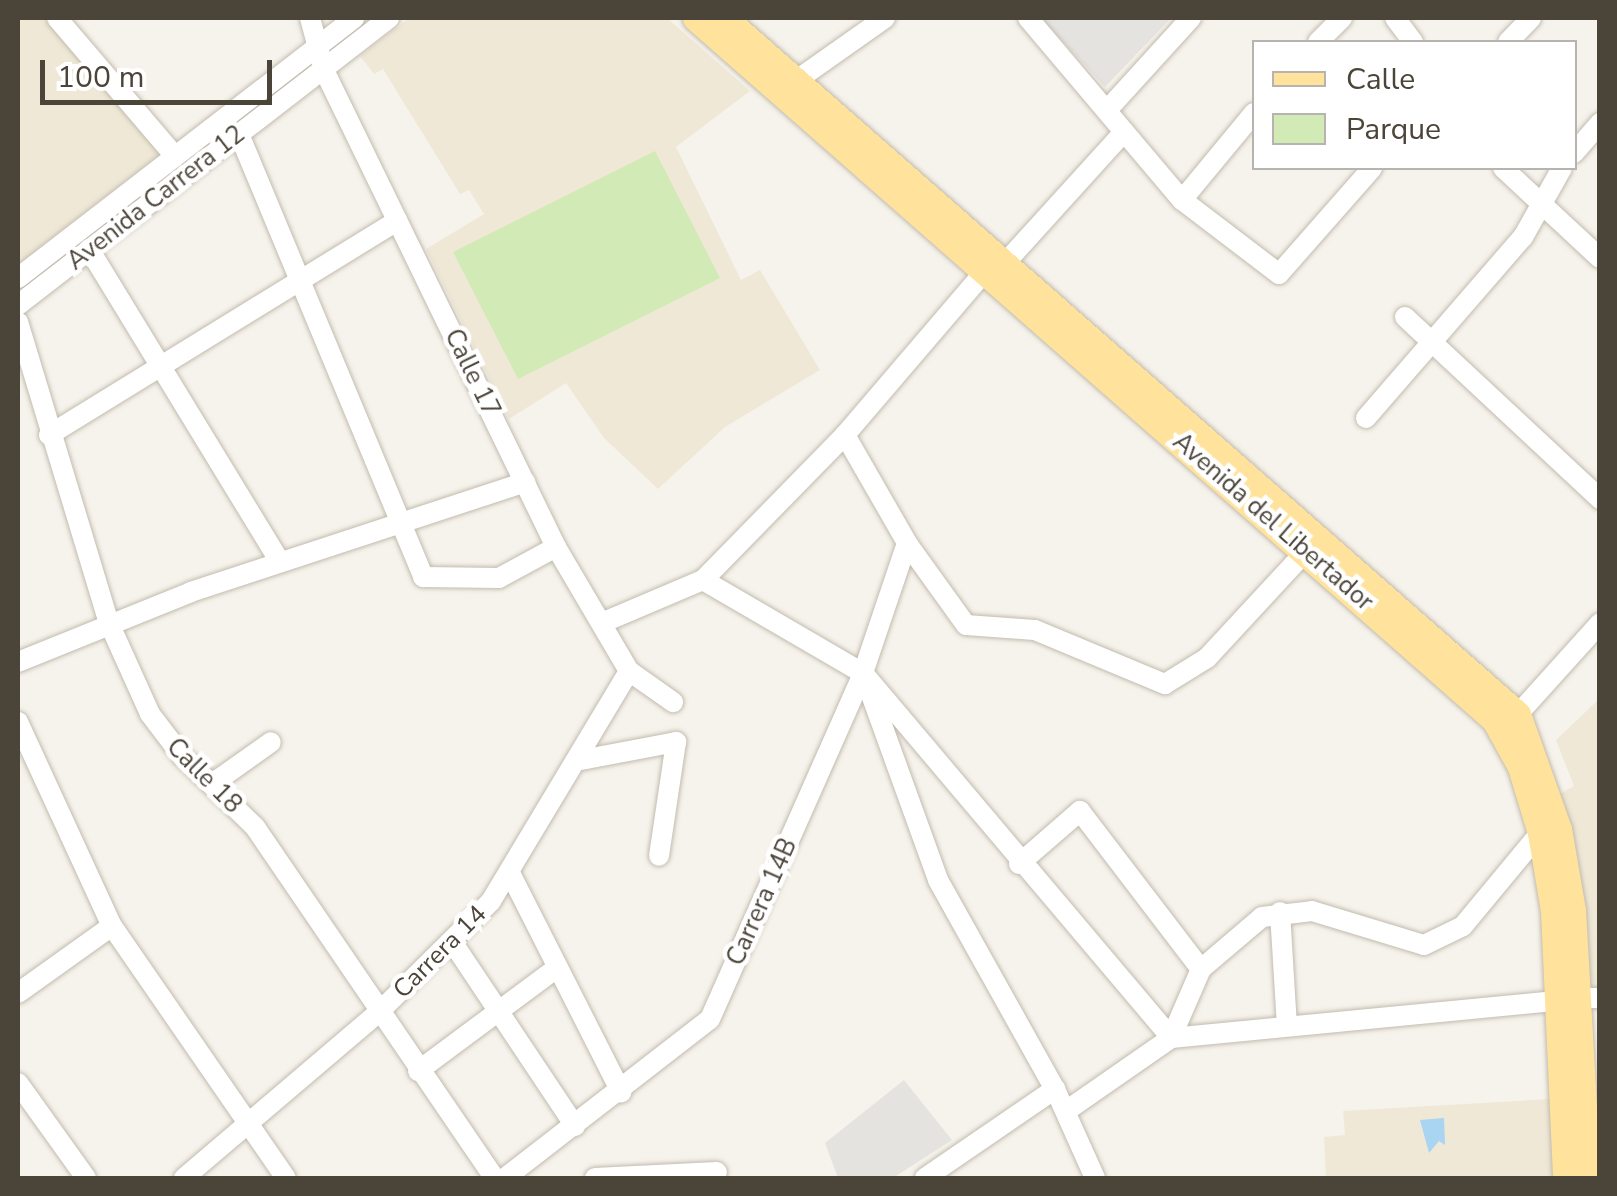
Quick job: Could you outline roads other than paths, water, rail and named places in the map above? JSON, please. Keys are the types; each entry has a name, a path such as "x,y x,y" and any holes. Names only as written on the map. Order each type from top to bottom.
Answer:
{"main road":[{"name":"Avenida del Libertador","path":"695,18 996,266 1510,723 1559,829 1578,999 1588,1178"},
{"name":"Avenida del Libertador","path":"725,18 797,80 1306,552 1510,723 1540,833 1553,911 1578,999 1565,1178"}],"street":[{"path":"57,18 174,155"},
{"name":"Calle 17","path":"310,18 324,70 556,548 604,622 629,671 673,702"},
{"name":"Avenida Carrera 12","path":"18,278 354,18"},
{"name":"Avenida Carrera 12","path":"18,305 389,18"},
{"path":"797,80 885,18"},
{"path":"1028,18 1109,108 1124,132 1182,200 1279,274 1370,170"},
{"path":"1109,108 1191,18"},
{"path":"1320,40 1342,18"},
{"path":"1396,18 1412,40"},
{"path":"1510,40 1532,18"},
{"path":"1182,200 1252,115"},
{"path":"1577,150 1600,123"},
{"path":"604,622 704,580 1124,132"},
{"path":"238,134 424,579 499,578 556,548"},
{"path":"1505,170 1538,205 1600,258"},
{"path":"1366,418 1522,237 1561,170"},
{"path":"49,435 397,221"},
{"path":"89,249 280,562"},
{"path":"1405,318 1600,499"},
{"name":"Calle 18","path":"18,322 49,435 109,623 150,714 255,827 494,1178"},
{"path":"844,435 907,543 966,625 1035,630 1166,684 1207,658 1306,552"},
{"path":"18,662 109,623 280,562 525,482"},
{"name":"Carrera 14B","path":"506,1178 710,1019 863,673 907,543"},
{"path":"704,580 863,673 1019,864 1171,1038"},
{"path":"1510,723 1600,623"},
{"name":"Carrera 14","path":"184,1178 249,1127 452,943 510,873 581,760 629,671"},
{"path":"863,673 938,880 1055,1089 1095,1178"},
{"path":"18,722 112,926 286,1178"},
{"path":"212,784 271,742"},
{"path":"581,760 676,742 659,856"},
{"path":"1019,864 1080,811 1201,969"},
{"path":"1171,1038 1201,969 1262,917 1312,911 1424,945 1463,926 1540,833"},
{"path":"510,873 620,1092"},
{"path":"1280,912 1287,1026"},
{"path":"18,993 112,926"},
{"path":"452,943 574,1126"},
{"path":"418,1070 558,968"},
{"path":"1066,1111 1171,1038 1578,999"},
{"path":"18,1082 86,1178"},
{"path":"930,1177 1055,1089"},
{"path":"595,1178 717,1172"}],"water":[{"path":"1444,1118 1445,1145 1439,1141 1429,1153 1420,1120"}]}
